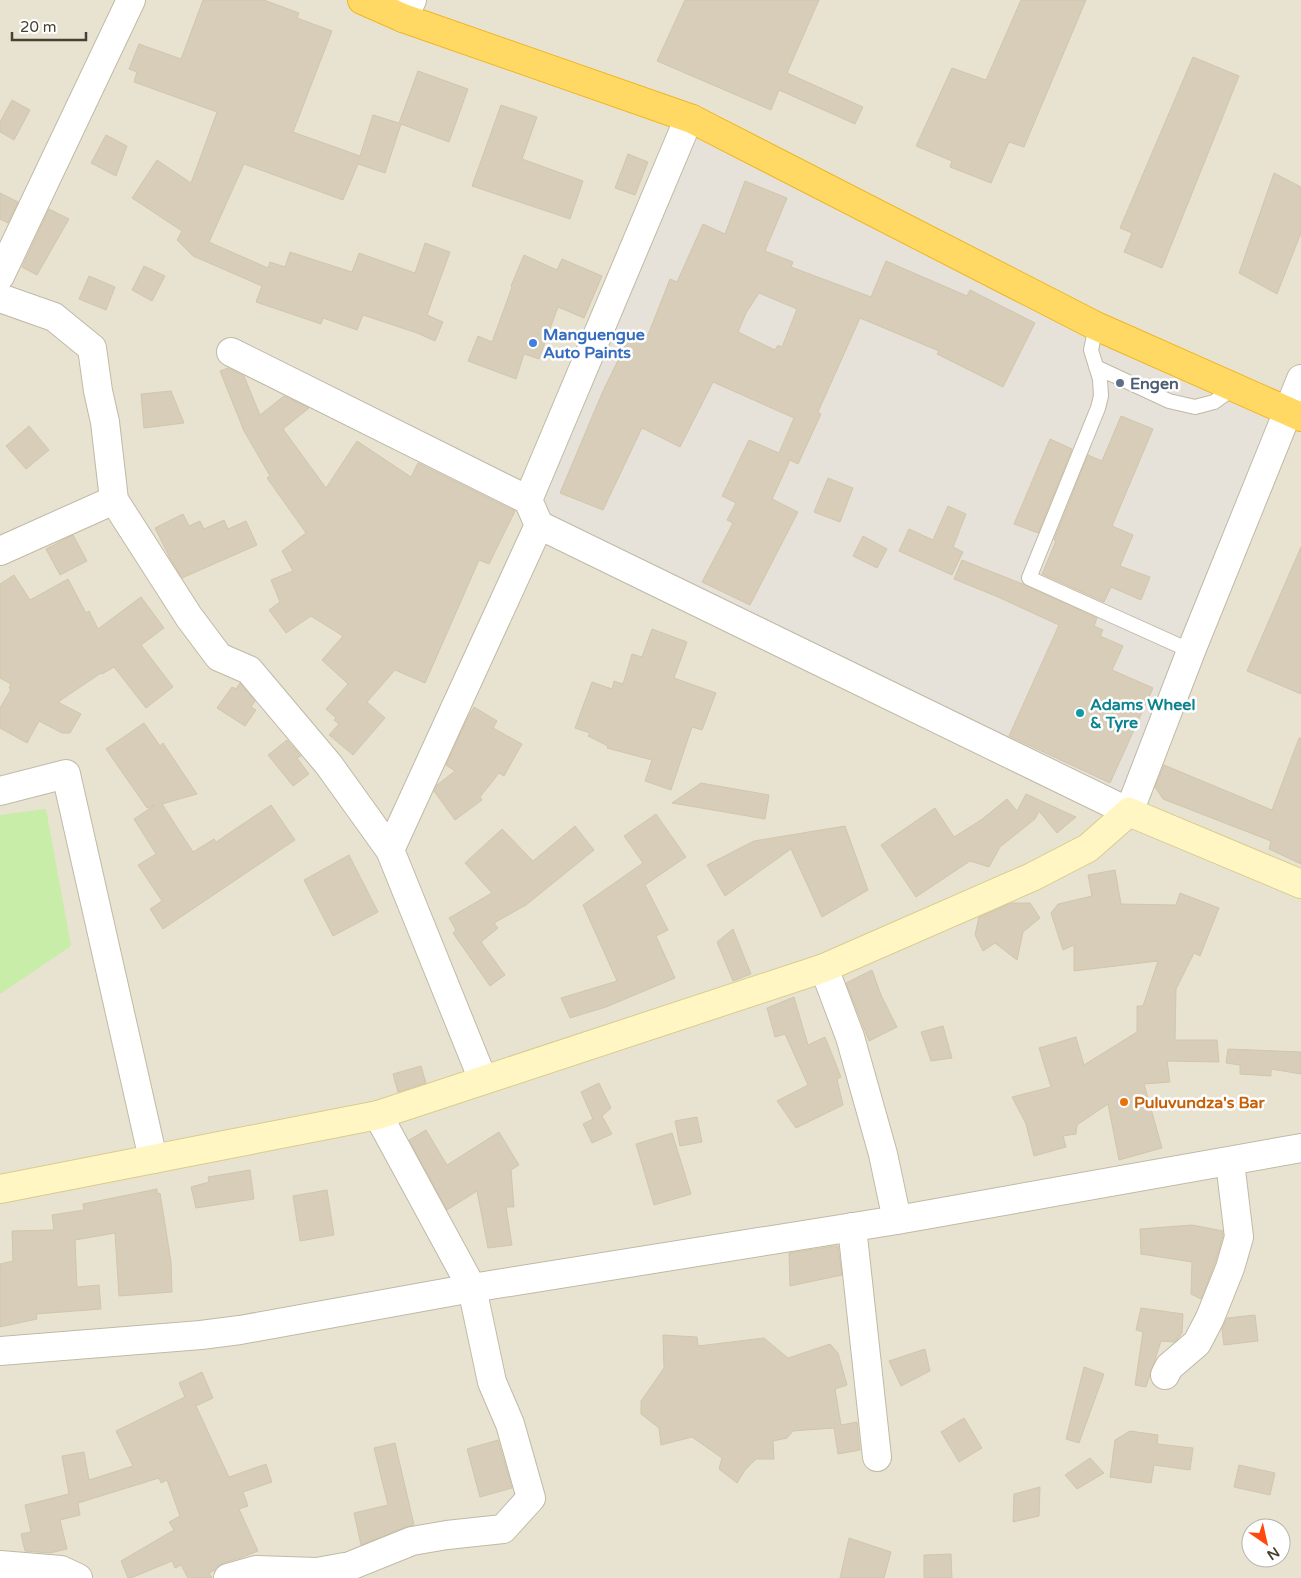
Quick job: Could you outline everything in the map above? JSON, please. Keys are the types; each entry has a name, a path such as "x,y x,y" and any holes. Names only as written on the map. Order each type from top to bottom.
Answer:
{"highway":[{"path":"362,0 408,9 692,119 1096,326 1294,414"}],"street":[{"path":"0,276 131,0"},
{"path":"528,500 686,125 692,119"},
{"path":"0,298 54,317 92,348 98,391 105,422 114,500 189,617 219,657 249,670 329,765 390,850 483,1080"},
{"path":"231,352 528,500 539,525 1130,812 1301,884"},
{"path":"0,1189 378,1115 824,968 1032,878 1088,848 1130,812 1191,651 1294,414 1301,378"},
{"path":"0,550 114,500"},
{"path":"390,850 539,525"},
{"path":"0,792 66,774 153,1159"},
{"path":"824,968 852,1046 884,1154 897,1220"},
{"path":"228,1578 256,1570 317,1575 350,1566 412,1541 503,1529 531,1498 510,1424 492,1382 472,1288 378,1115"},
{"path":"0,1351 201,1335 240,1330 472,1288 897,1220 1301,1148"},
{"path":"1165,1375 1169,1367 1198,1343 1230,1268 1239,1237 1230,1162"},
{"path":"852,1227 878,1457"},
{"path":"0,1565 61,1570 78,1578"}],"lane":[{"path":"1096,326 1090,350 1100,379 1101,396 1098,408 1030,578 1191,651"},
{"path":"1096,367 1169,401 1195,407 1214,402 1234,387"}],"shaded area":[{"path":"0,0 1301,0 1301,1578 0,1578"},
{"path":"686,125 1288,411 1129,812 532,509"}],"green space":[{"path":"46,809 71,946 0,994 0,815"}],"building":[{"path":"203,0 264,0 299,13 297,18 332,31 293,132 360,156 373,115 399,123 418,71 468,89 449,142 401,124 385,173 358,164 343,200 244,164 209,242 268,268 270,262 285,267 290,252 352,272 359,253 415,273 425,243 450,252 427,315 443,322 435,341 363,315 357,330 323,318 321,324 256,302 262,286 193,256 177,240 182,231 132,198 157,160 191,183 217,112 134,82 137,72 129,69 139,44 181,59"},
{"path":"685,0 819,0 787,73 863,107 855,124 779,90 771,110 657,61"},
{"path":"1021,0 1086,0 1024,147 1009,142 991,183 950,167 952,161 916,146 952,68 986,80"},
{"path":"1193,57 1239,76 1162,268 1124,252 1132,233 1120,228"},
{"path":"12,100 30,110 14,140 0,132 0,122"},
{"path":"501,105 537,117 522,159 583,181 570,219 472,186"},
{"path":"106,135 127,146 116,176 91,163"},
{"path":"628,154 648,162 635,195 615,188"},
{"path":"1274,173 1301,187 1301,233 1277,294 1239,273"},
{"path":"745,181 787,198 765,251 793,262 791,267 871,297 886,261 967,296 970,290 1035,323 1003,387 937,354 939,351 860,318 818,412 821,414 798,464 790,460 772,499 798,512 750,605 702,582 733,523 727,520 736,503 722,496 749,440 779,453 794,418 713,382 680,447 642,428 603,510 560,493 603,391 633,330 648,335 670,279 677,282 703,224 725,234","holes":["759,293 797,309 782,347 778,345 775,350 738,332 746,313"]},
{"path":"0,193 18,202 8,223 0,219"},
{"path":"49,209 69,219 37,275 22,267"},
{"path":"524,255 557,270 562,259 602,276 584,318 558,307 539,359 524,354 516,379 468,361 478,336 492,342"},
{"path":"144,266 165,276 152,301 132,290"},
{"path":"89,276 115,287 106,310 79,299"},
{"path":"228,368 244,376 260,415 284,396 309,408 283,429 326,488 357,441 411,477 418,463 515,511 489,564 479,560 425,683 395,670 367,702 385,718 353,755 329,735 339,724 334,720 336,718 326,709 348,684 322,660 343,636 311,616 286,633 269,610 280,602 271,580 293,571 282,551 306,533 267,478 270,476 244,431 220,371"},
{"path":"171,391 184,423 144,428 141,394"},
{"path":"1121,416 1153,429 1112,526 1133,535 1120,566 1150,577 1141,600 1111,587 1104,602 1042,574 1088,455 1102,461"},
{"path":"29,426 49,450 26,469 6,446"},
{"path":"1050,439 1072,449 1038,533 1014,524"},
{"path":"828,478 853,488 840,522 814,512"},
{"path":"948,506 966,514 953,547 963,552 952,575 899,551 909,529 933,540"},
{"path":"183,514 189,526 200,521 204,529 224,520 228,529 246,521 257,545 182,578 155,528"},
{"path":"73,535 87,561 60,575 46,549"},
{"path":"863,536 887,549 877,568 853,556"},
{"path":"1301,547 1301,694 1247,671"},
{"name":"Adams Wheel & Tyre","path":"962,560 1025,585 1097,618 1094,626 1103,630 1100,636 1123,646 1112,670 1153,688 1110,783 1009,736 1059,625 954,579"},
{"path":"14,575 30,600 68,579 86,613 89,611 98,629 141,597 164,628 141,645 173,687 146,708 114,667 101,673 58,702 81,714 70,733 62,733 39,721 27,743 0,728 0,708 11,689 9,688 11,684 0,678 0,584"},
{"path":"652,629 687,642 674,678 716,693 702,730 692,727 671,790 645,781 652,760 607,748 608,746 588,736 590,733 575,728 592,682 612,689 614,681 623,684 632,654 642,657"},
{"path":"240,683 255,701 251,707 256,710 245,726 217,708 232,687 236,689"},
{"path":"474,707 497,721 493,728 522,744 504,776 499,773 480,797 482,800 455,820 434,791 437,785 455,771 446,765"},
{"path":"144,723 160,746 163,743 197,794 162,804 193,852 214,839 216,842 271,805 295,840 163,929 150,909 162,901 138,865 156,854 134,819 155,805 147,808 106,749"},
{"path":"1299,738 1301,738 1301,864 1269,849 1271,841 1163,799 1155,787 1164,765 1272,810"},
{"path":"287,740 301,756 297,758 309,774 293,786 268,755"},
{"path":"701,783 769,795 765,819 672,803"},
{"path":"1026,794 1076,817 1057,833 1039,811 1035,819 1000,847 989,867 970,861 916,897 881,845 935,808 954,837 981,820 1007,799 1017,811"},
{"path":"656,814 686,857 645,885 668,930 656,936 675,978 606,1007 570,1018 561,998 617,981 583,905 643,863 624,836"},
{"path":"575,826 594,850 526,905 494,923 498,928 481,942 505,975 490,986 453,933 456,930 449,918 492,893 465,863 502,829 533,861"},
{"path":"845,826 868,890 822,917 791,849 725,896 707,865 754,841"},
{"path":"349,855 378,912 333,936 304,880"},
{"path":"1115,870 1121,904 1176,905 1180,893 1219,908 1200,956 1194,953 1176,989 1175,1040 1217,1040 1219,1062 1167,1061 1170,1082 1144,1084 1162,1148 1119,1160 1108,1104 1077,1125 1076,1134 1063,1136 1066,1147 1034,1156 1026,1124 1012,1097 1051,1087 1039,1048 1076,1037 1084,1065 1137,1032 1137,1006 1143,1006 1158,961 1074,971 1074,945 1063,950 1051,913 1058,904 1092,896 1088,875"},
{"path":"1011,903 1030,903 1040,918 1023,932 1017,960 995,943 983,951 975,935 979,917"},
{"path":"733,929 751,974 733,981 717,942"},
{"path":"872,970 881,995 897,1027 869,1041 846,983"},
{"path":"794,997 808,1045 825,1037 841,1077 837,1079 843,1105 796,1128 777,1101 808,1085 785,1034 775,1037 767,1008"},
{"path":"943,1026 952,1058 931,1061 921,1032"},
{"path":"1228,1049 1301,1052 1301,1074 1271,1069 1271,1076 1240,1074 1240,1065 1226,1063"},
{"path":"421,1066 426,1083 398,1092 393,1074"},
{"path":"599,1083 611,1108 602,1116 612,1134 592,1143 583,1124 593,1119 581,1092"},
{"path":"697,1117 702,1142 680,1146 675,1121"},
{"path":"426,1130 447,1165 499,1132 519,1165 511,1170 514,1207 506,1207 512,1245 488,1248 477,1191 447,1210 409,1140"},
{"path":"672,1133 691,1194 654,1205 636,1144"},
{"path":"250,1170 254,1199 196,1208 191,1187 209,1182 208,1177"},
{"path":"157,1189 157,1194 160,1193 171,1262 172,1292 119,1296 115,1233 75,1240 77,1287 99,1285 101,1309 36,1314 37,1319 0,1327 0,1264 13,1261 12,1231 54,1230 52,1215 84,1210 83,1204"},
{"path":"327,1190 334,1235 300,1241 293,1196"},
{"path":"1192,1225 1223,1231 1215,1263 1201,1299 1191,1294 1192,1262 1141,1254 1140,1229"},
{"path":"838,1246 842,1275 790,1286 789,1253"},
{"path":"1141,1308 1183,1314 1182,1333 1174,1342 1161,1341 1146,1387 1135,1385 1143,1332 1136,1330"},
{"path":"1255,1315 1258,1341 1224,1345 1222,1329 1227,1318"},
{"path":"663,1335 697,1337 698,1346 764,1338 788,1358 830,1344 838,1353 847,1385 835,1389 841,1425 857,1422 860,1450 838,1454 834,1428 793,1431 787,1438 773,1441 774,1459 756,1459 745,1470 737,1483 719,1469 722,1458 692,1437 661,1445 659,1428 641,1414 641,1401 664,1368"},
{"path":"925,1349 930,1371 901,1386 889,1361"},
{"path":"1084,1367 1104,1374 1079,1443 1066,1439"},
{"path":"202,1372 213,1398 196,1406 229,1477 266,1464 272,1482 243,1492 248,1506 239,1509 258,1551 223,1563 209,1573 212,1578 188,1578 181,1565 175,1568 172,1561 128,1578 121,1561 174,1530 169,1522 180,1516 167,1480 161,1483 159,1478 78,1503 80,1515 60,1520 67,1549 50,1553 25,1551 21,1534 31,1532 25,1505 69,1494 62,1456 84,1452 89,1480 133,1466 116,1431 185,1397 179,1383"},
{"path":"964,1418 982,1448 959,1462 941,1432"},
{"path":"1130,1431 1158,1435 1157,1444 1193,1448 1190,1470 1154,1465 1151,1483 1110,1477 1115,1440"},
{"path":"498,1440 512,1488 480,1497 467,1449"},
{"path":"395,1443 414,1525 361,1545 354,1513 388,1505 374,1448"},
{"path":"1090,1458 1104,1473 1077,1489 1065,1475"},
{"path":"1239,1465 1275,1473 1270,1495 1234,1487"},
{"path":"1040,1487 1039,1516 1013,1522 1014,1494"},
{"path":"849,1538 891,1552 884,1578 840,1578"},
{"path":"951,1554 952,1578 924,1578 924,1555"}],"place":[{"name":"Manguengue Auto Paints","path":"533,343"},
{"name":"Engen","path":"1120,383"},
{"name":"Adams Wheel & Tyre","path":"1080,713"},
{"name":"Puluvundza's Bar","path":"1124,1102"}]}
